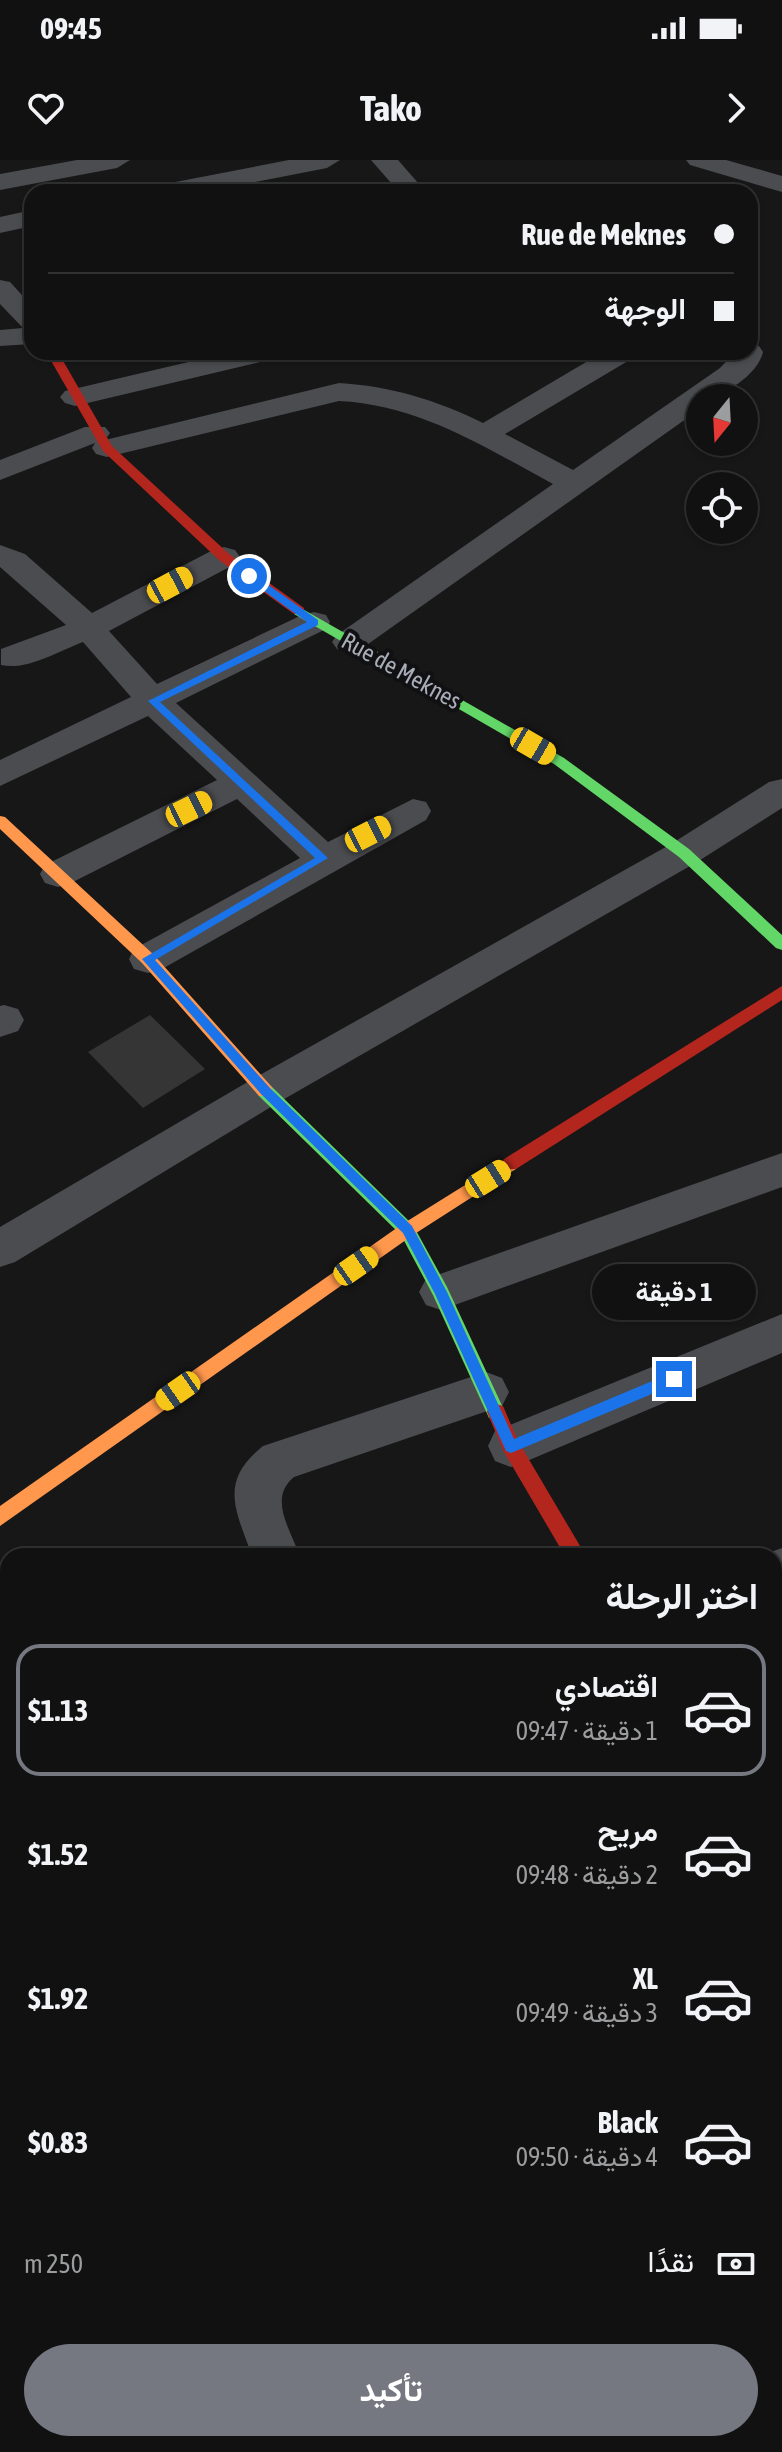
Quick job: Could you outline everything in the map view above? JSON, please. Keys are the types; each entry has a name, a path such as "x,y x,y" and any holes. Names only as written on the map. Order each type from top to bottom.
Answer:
{"street":[{"path":"0,182 117,160"},
{"path":"206,184 327,160"},
{"path":"384,160 406,184"},
{"path":"699,160 782,184"},
{"path":"736,184 747,175 782,167"},
{"path":"0,225 24,220"},
{"path":"7,278 24,308"},
{"path":"0,338 24,336"},
{"name":"Rue de Meknes","path":"56,360 101,440 224,557 314,622 559,761 684,853 782,944"},
{"path":"75,397 233,360"},
{"path":"481,436 609,360"},
{"path":"349,642 747,360"},
{"path":"0,471 101,440 339,392 363,391 409,402 574,483"},
{"path":"0,555 14,561 89,628 153,701 323,858"},
{"path":"13,657 89,628 224,557"},
{"path":"0,774 314,622"},
{"path":"58,874 242,782"},
{"path":"0,1249 265,1091 684,853 782,791"},
{"path":"148,959 323,858 413,811"},
{"path":"0,821 148,959 265,1091 407,1230 441,1292 511,1446 570,1548"},
{"path":"0,1517 407,1230 782,992"},
{"path":"441,1292 782,1170"},
{"path":"511,1446 782,1333"},
{"path":"273,1548 256,1501 262,1475 279,1461 486,1392"}],"building":[{"path":"150,1015 205,1069 143,1108 88,1052"}],"traffic: fast":[{"path":"299,611 559,761 684,853 782,944"},
{"path":"265,1091 407,1230 441,1292 496,1412"}],"traffic: slow":[{"path":"0,821 148,959 265,1091"},
{"path":"0,1517 407,1230 510,1164"}],"traffic: jam":[{"path":"57,360 107,448 224,557 299,611"},
{"path":"510,1164 782,992"},
{"path":"496,1412 511,1446 571,1548"}],"route":[{"path":"249,576 314,622 153,701 323,858 148,959 265,1091 407,1230 441,1292 511,1446 674,1379"}]}
